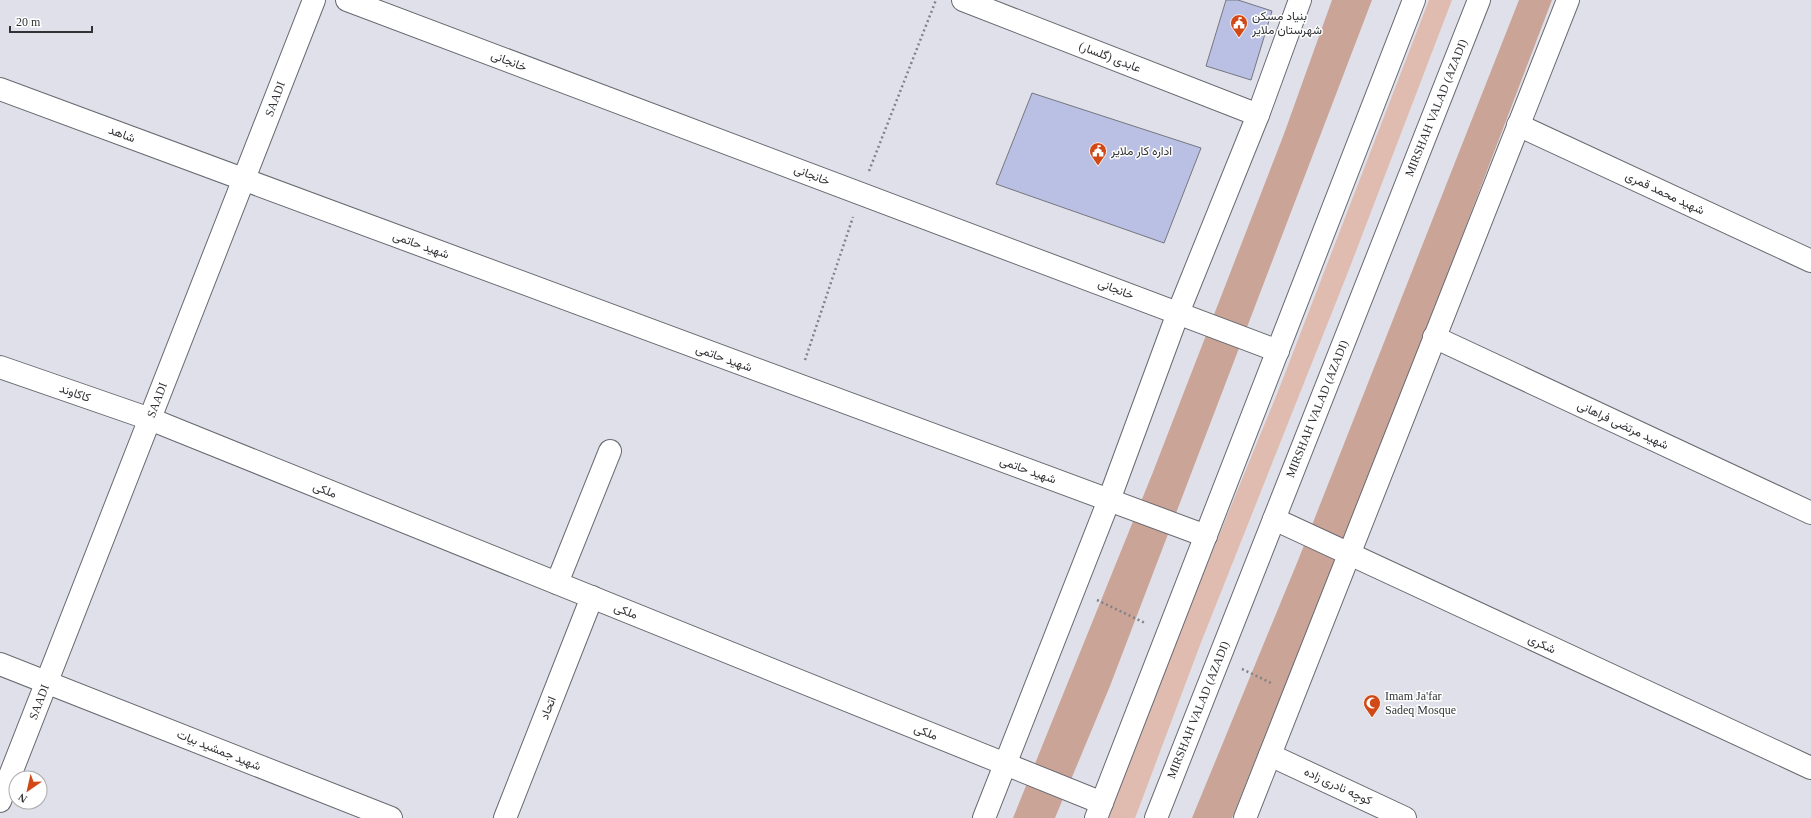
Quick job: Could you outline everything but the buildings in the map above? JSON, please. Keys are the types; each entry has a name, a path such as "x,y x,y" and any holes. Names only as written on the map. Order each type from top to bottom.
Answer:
{"street":[{"name":"SAADI","path":"0,801 314,0"},
{"name":"خانجانی","path":"347,0 1278,351"},
{"name":"عابدی (گلسار)","path":"963,0 1258,115"},
{"path":"984,818 1108,500 1178,313 1258,115 1300,0"},
{"path":"1099,810 1414,0"},
{"name":"MIRSHAH VALAD (AZADI)","path":"1156,818 1479,0"},
{"path":"1245,818 1568,0"},
{"name":"شاهد","path":"0,89 243,179"},
{"name":"شهید محمد قمری","path":"1518,125 1811,262"},
{"name":"شهید حاتمی","path":"243,179 1206,536"},
{"name":"شهید مرتضی فراهانی","path":"1434,337 1811,513"},
{"name":"کاکاوند","path":"0,367 150,419"},
{"name":"ملکی","path":"150,419 1004,764 1099,810"},
{"path":"557,583 610,452"},
{"name":"شکری","path":"1274,519 1811,768"},
{"name":"اتحاد","path":"505,818 592,597"},
{"name":"شهید جمشید بیات","path":"0,664 391,818"},
{"name":"کوچه نادری زاده","path":"1270,755 1405,818"}],"path":[{"path":"797,384 861,193 936,0"}],"shaded area":[{"path":"1332,0 1372,0 1110,686 1055,818 1013,818 1153,472 1284,134"},
{"path":"1429,0 1452,0 1348,272 1200,645 1137,813 1135,818 1108,818 1186,616 1279,389"},
{"path":"1519,0 1552,0 1397,407 1232,818 1192,818 1299,558"}],"place":[{"name":"بنیاد مسکن شهرستان ملایر","path":"1239,38"},
{"name":"اداره کار ملایر","path":"1098,166"},
{"name":"Imam Ja'far Sadeq Mosque","path":"1372,718"}]}
